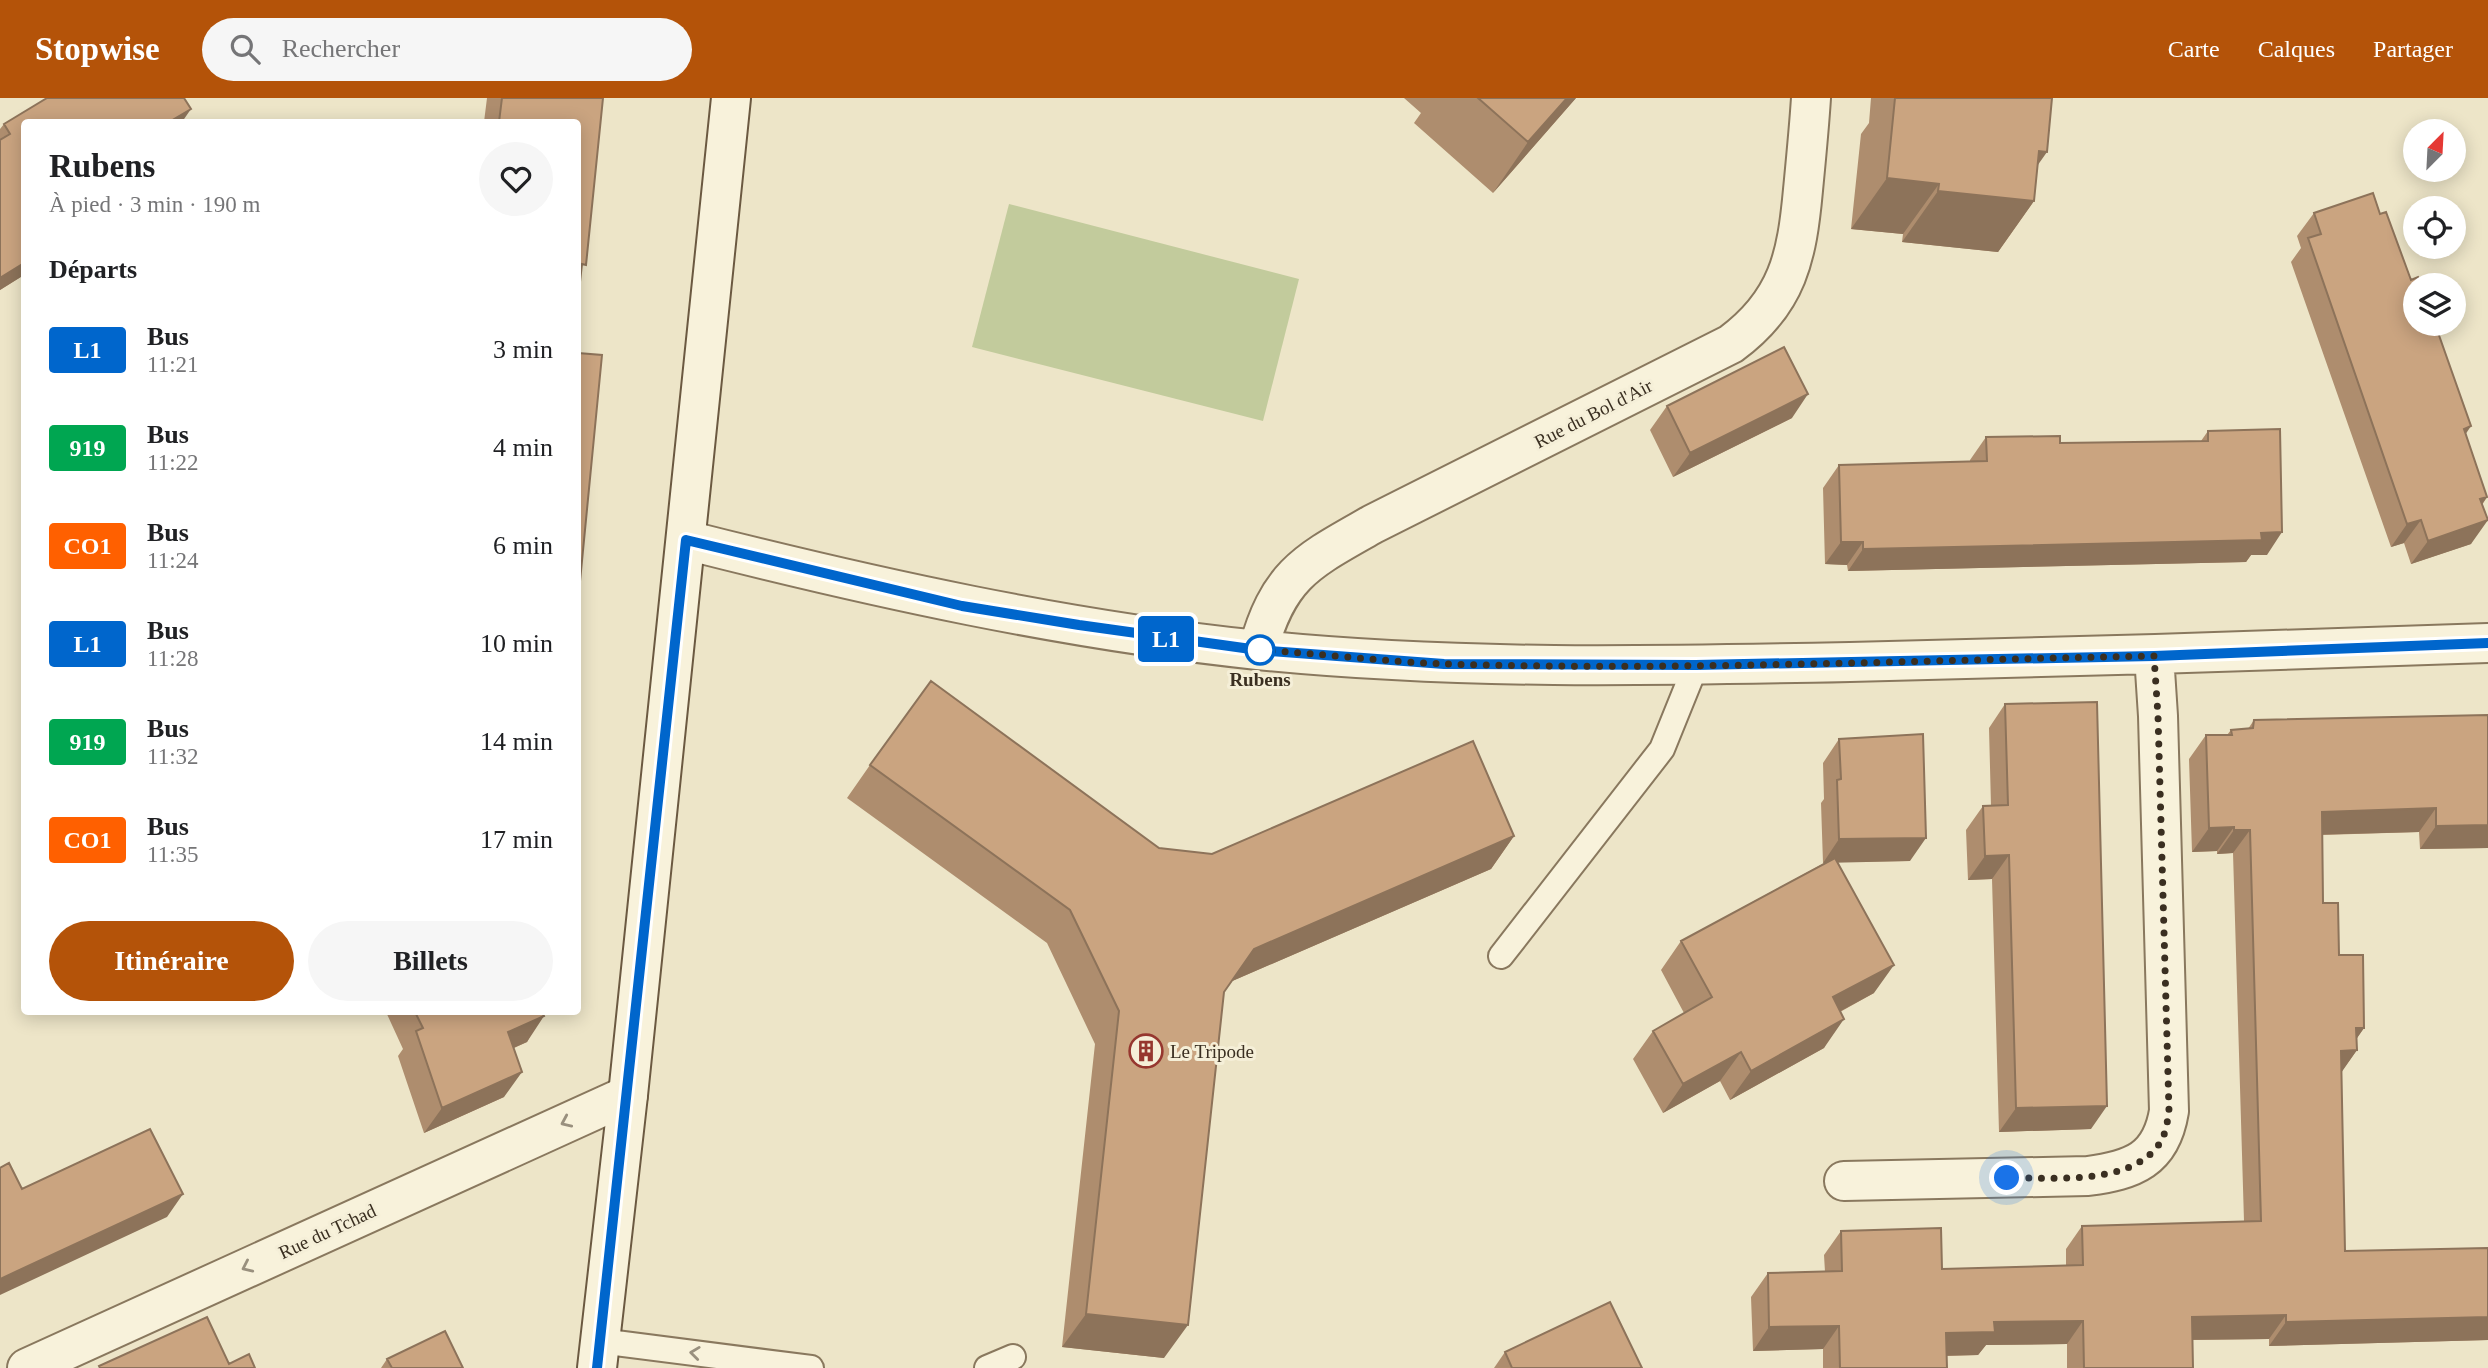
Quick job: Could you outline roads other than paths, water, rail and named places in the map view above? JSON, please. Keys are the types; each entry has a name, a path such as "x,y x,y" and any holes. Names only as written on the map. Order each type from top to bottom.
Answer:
{"street":[{"path":"599,1355 731,98"},
{"name":"Rue du Bol d'Air","path":"1258,650 1267,619 1277,598 1292,578 1320,555 1385,518 1731,344 1750,330 1767,311 1783,286 1793,262 1799,235 1811,98"},
{"path":"686,540 962,606 1137,635 1258,650 1444,664 1696,665 2154,656 2488,643"},
{"path":"1844,1181 2088,1176 2117,1172 2140,1162 2158,1146 2166,1130 2169,1111 2154,656"},
{"name":"Rue du Tchad","path":"27,1368 628,1095"}],"lane":[{"path":"1501,956 1662,749 1696,665"},
{"path":"599,1355 811,1368"},
{"path":"987,1368 1013,1357"}],"place":[{"name":"Rubens","path":"1260,650"},
{"name":"Le Tripode","path":"1146,1051"}]}
